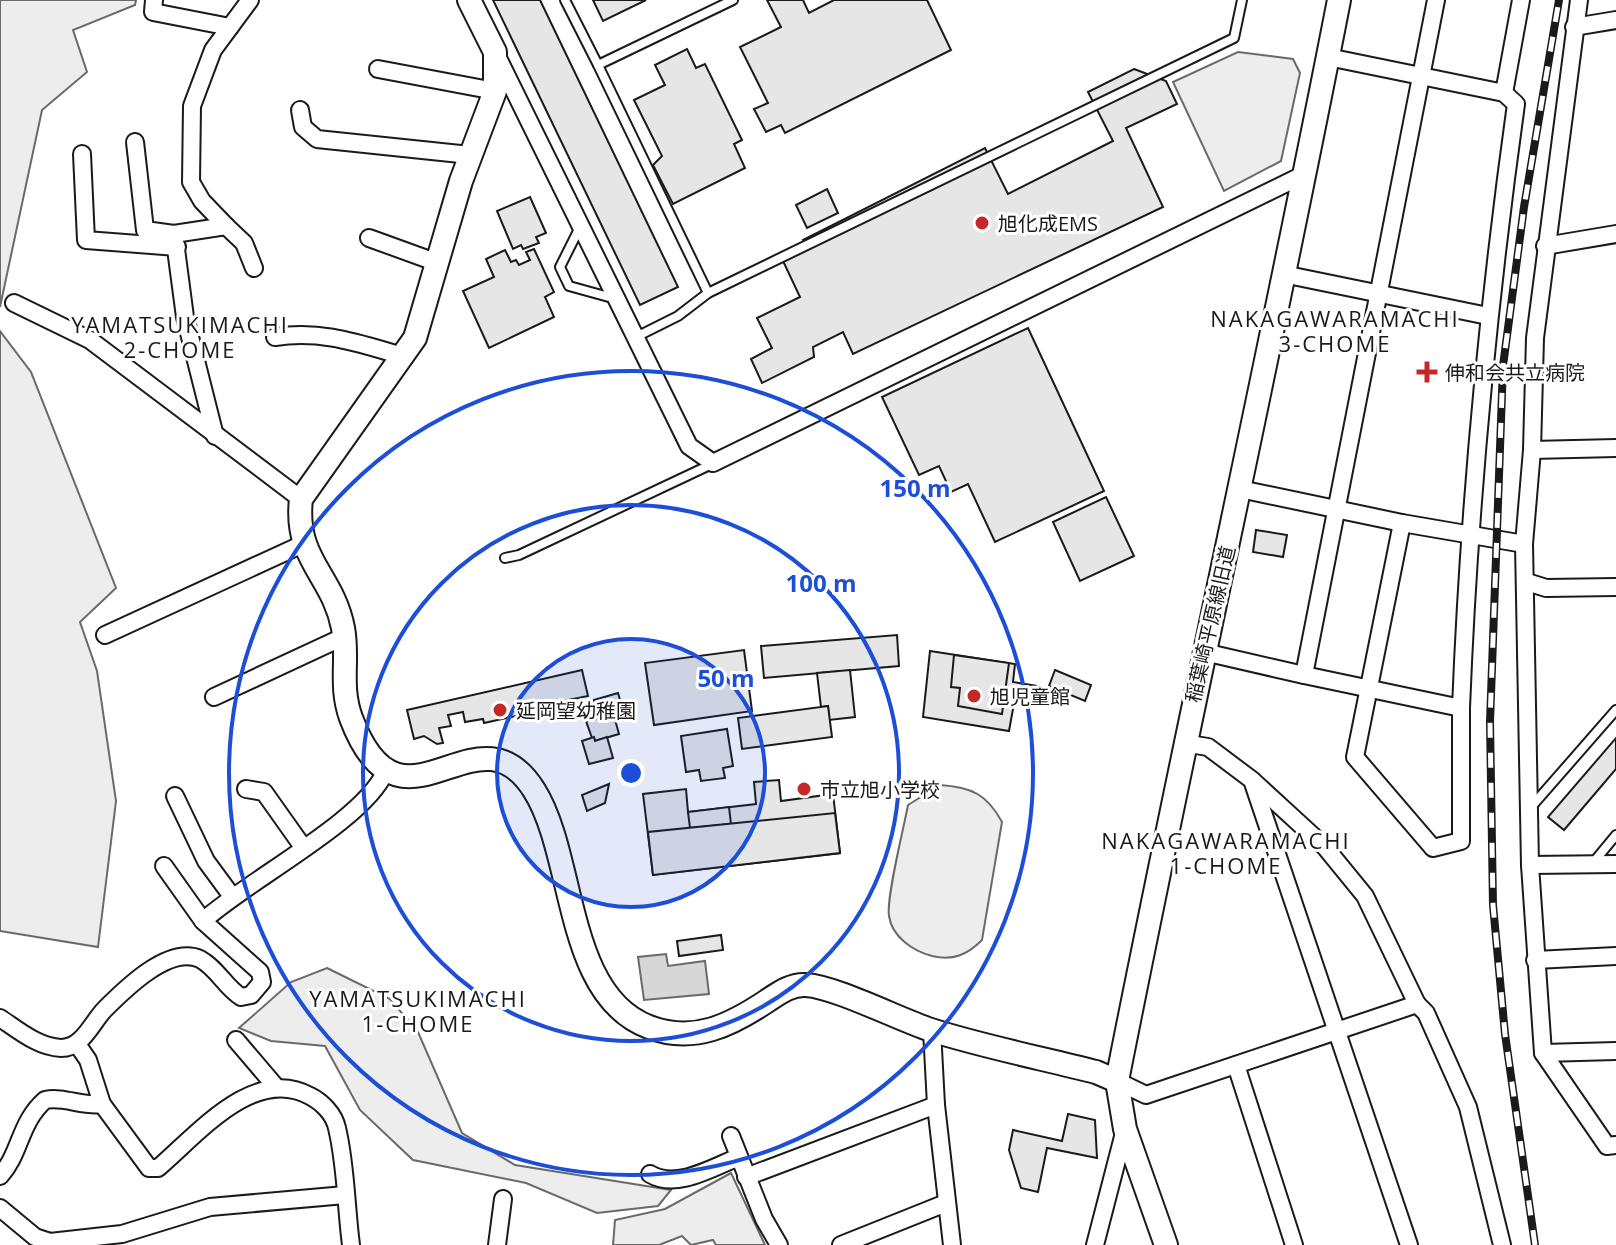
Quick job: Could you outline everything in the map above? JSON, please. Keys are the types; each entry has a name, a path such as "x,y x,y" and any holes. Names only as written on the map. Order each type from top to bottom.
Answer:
{"street":[{"path":"154,0 153,12 230,27"},
{"path":"250,0 213,50 192,106 189,159 191,182 202,201 244,243 254,268"},
{"path":"469,0 689,446 713,463 1305,174"},
{"name":"稲葉崎平原線旧道","path":"1166,1245 1125,1129 1117,1081 1183,743 1240,489 1339,0"},
{"path":"1304,675 1436,0"},
{"path":"1504,93 1521,0"},
{"path":"1579,0 1535,338 1532,450 1524,544 1530,865 1543,1053 1611,1146 1616,1161"},
{"path":"1574,27 1616,20"},
{"path":"495,52 495,91 470,155 415,338 301,499 298,526 303,544 330,591 343,637 342,685 351,718 367,750 385,772 403,778 426,775 459,762 490,757 515,767 533,788 546,813 579,930 606,995 621,1010 648,1027 681,1035 711,1032 798,985 810,985 932,1030 1096,1072 1146,1095 1417,1004"},
{"path":"1328,57 1504,93 1516,104 1488,316 1469,536 1461,708 1461,841 1433,848 1355,757 1402,523"},
{"path":"378,69 495,91"},
{"path":"300,110 303,127 317,139 470,155"},
{"path":"135,142 145,230 176,241"},
{"path":"82,154 86,240 176,241 226,226"},
{"path":"1545,246 1616,234"},
{"path":"369,238 438,263"},
{"path":"176,241 185,317 215,436"},
{"path":"1283,274 1488,316"},
{"path":"14,303 90,340 301,499"},
{"path":"275,337 322,334 403,356"},
{"path":"1532,450 1616,448"},
{"path":"1240,489 1469,536 1524,544"},
{"path":"105,635 303,544"},
{"path":"1527,582 1546,588 1616,587"},
{"path":"214,697 343,637"},
{"path":"1204,652 1461,708"},
{"path":"1183,743 1208,747 1252,780 1325,847 1365,896 1417,1004 1426,1013 1468,1107 1502,1245"},
{"path":"203,921 231,895 357,808 377,789 385,772"},
{"path":"1252,780 1409,1245"},
{"path":"246,789 264,792 303,847"},
{"path":"175,796 206,861 231,895"},
{"path":"1530,865 1616,864"},
{"path":"0,1018 34,1041 60,1048 77,1044 104,1010 130,987 180,956 198,958 241,997 258,990 262,982 260,972 203,921 164,866"},
{"path":"1535,960 1616,956"},
{"path":"932,1030 936,1105 952,1245"},
{"path":"236,1040 276,1087"},
{"path":"77,1044 88,1060 102,1104 149,1168 158,1168 243,1099 276,1087 300,1090 317,1099 333,1117 351,1245"},
{"path":"1543,1053 1616,1051"},
{"path":"1236,1065 1294,1245"},
{"path":"0,1176 14,1158 18,1137 45,1100 54,1098 88,1106 102,1104"},
{"path":"746,1177 936,1105"},
{"path":"1095,1245 1125,1129"},
{"path":"731,1136 746,1177 779,1245"},
{"path":"650,1174 658,1179 677,1180 739,1157"},
{"path":"0,1208 35,1237 48,1243 122,1234 210,1207 345,1195"},
{"path":"497,1245 503,1199"},
{"path":"841,1245 946,1203"},
{"path":"497,1245 513,1222"}],"lane":[{"path":"565,0 708,293"},
{"path":"598,65 733,0"},
{"path":"636,337 678,316 708,293 1234,38 1242,0"},
{"path":"581,225 560,267 569,286 617,299"},
{"path":"505,558 519,555 713,463"},
{"path":"1529,809 1616,710"},
{"path":"1592,864 1616,835"}],"shaded area":[{"path":"0,0 136,0 135,5 73,30 87,72 42,110 0,307"},
{"path":"1238,52 1293,59 1300,73 1281,161 1224,191 1173,82"},
{"path":"0,331 31,372 116,588 80,622 97,671 116,801 98,947 0,931"},
{"path":"940,785 977,794 1002,822 982,940 971,950 947,958 932,956 911,947 894,930 889,916 908,805"},
{"path":"666,954 668,966 705,961 709,994 644,1000 638,957"},
{"path":"327,968 390,999 418,1032 462,1133 515,1165 671,1190 658,1206 597,1213 526,1183 413,1160 360,1110 325,1046 271,1041 239,1028 291,982"},
{"path":"731,1173 765,1245 716,1245 713,1240 691,1245 682,1236 659,1245 613,1245 615,1220 665,1209"}],"building":[{"path":"493,0 540,0 678,287 640,305"},
{"path":"593,0 646,0 603,21"},
{"path":"767,0 803,0 809,13 834,0 927,0 951,50 785,133 781,125 766,132 754,109 768,103 740,47 781,27"},
{"path":"687,49 696,68 705,64 742,140 734,144 745,168 673,204 653,165 662,156 634,100 665,85 655,65"},
{"name":"旭化成EMS","path":"1134,69 1166,81 1177,104 1126,128 1163,207 853,354 843,332 813,347 814,357 762,383 751,359 772,348 757,318 800,297 783,261 807,249 803,240 985,148 1008,194 1113,141 1088,92"},
{"path":"827,189 838,213 807,228 796,205"},
{"path":"530,197 546,233 536,237 539,243 513,249 497,211"},
{"path":"534,249 554,292 545,297 554,317 489,348 463,291 494,277 486,259 505,250 511,262 516,260 519,265 530,260 526,252"},
{"path":"1028,328 1104,491 995,542 968,484 951,492 939,466 919,475 882,397"},
{"path":"1106,497 1134,556 1080,581 1053,522"},
{"path":"1256,530 1287,535 1283,557 1253,552"},
{"path":"897,635 899,666 764,678 761,646"},
{"path":"744,650 752,711 654,725 645,663"},
{"path":"930,651 1015,664 1013,682 1038,686 1035,703 1015,698 1009,731 923,717"},
{"path":"954,655 1009,663 1002,714 958,706 960,688 951,687"},
{"path":"582,670 588,696 524,709 525,714 484,723 483,719 465,722 463,712 448,715 451,726 439,728 443,743 437,744 424,736 414,739 407,710"},
{"path":"850,670 855,717 829,720 828,706 821,707 817,673"},
{"path":"1055,670 1091,685 1085,701 1049,686"},
{"path":"618,693 625,717 600,720 594,700"},
{"path":"828,706 832,737 742,749 738,718"},
{"path":"614,716 619,734 595,741 586,721"},
{"path":"727,729 733,766 723,768 725,778 701,781 699,770 686,772 681,736"},
{"path":"594,737 595,741 607,737 613,758 589,764 582,741"},
{"path":"1616,738 1616,769 1564,830 1548,817"},
{"path":"779,780 781,801 833,794 840,853 653,875 643,794 686,789 688,812 756,804 754,782"},
{"path":"609,784 605,803 587,811 582,795"},
{"path":"729,807 731,824 690,828 688,812"},
{"path":"835,813 840,853 653,875 648,832"},
{"path":"721,935 723,950 679,956 677,941"},
{"path":"1068,1114 1095,1120 1097,1158 1047,1148 1038,1192 1021,1188 1009,1150 1013,1130 1062,1141"}],"railway":[{"path":"1535,1245 1505,1034 1493,905 1490,722 1503,366 1524,207 1559,0"}],"place":[{"name":"旭化成EMS","path":"982,223"},
{"name":"伸和会共立病院","path":"1427,372"},
{"name":"旭児童館","path":"974,696"},
{"name":"延岡望幼稚園","path":"500,710"},
{"name":"市立旭小学校","path":"804,789"}],"district":[{"name":"NAKAGAWARAMACHI 3-CHOME","path":"1335,330"},
{"name":"YAMATSUKIMACHI 2-CHOME","path":"180,336"},
{"name":"NAKAGAWARAMACHI 1-CHOME","path":"1226,852"},
{"name":"YAMATSUKIMACHI 1-CHOME","path":"418,1010"}]}
